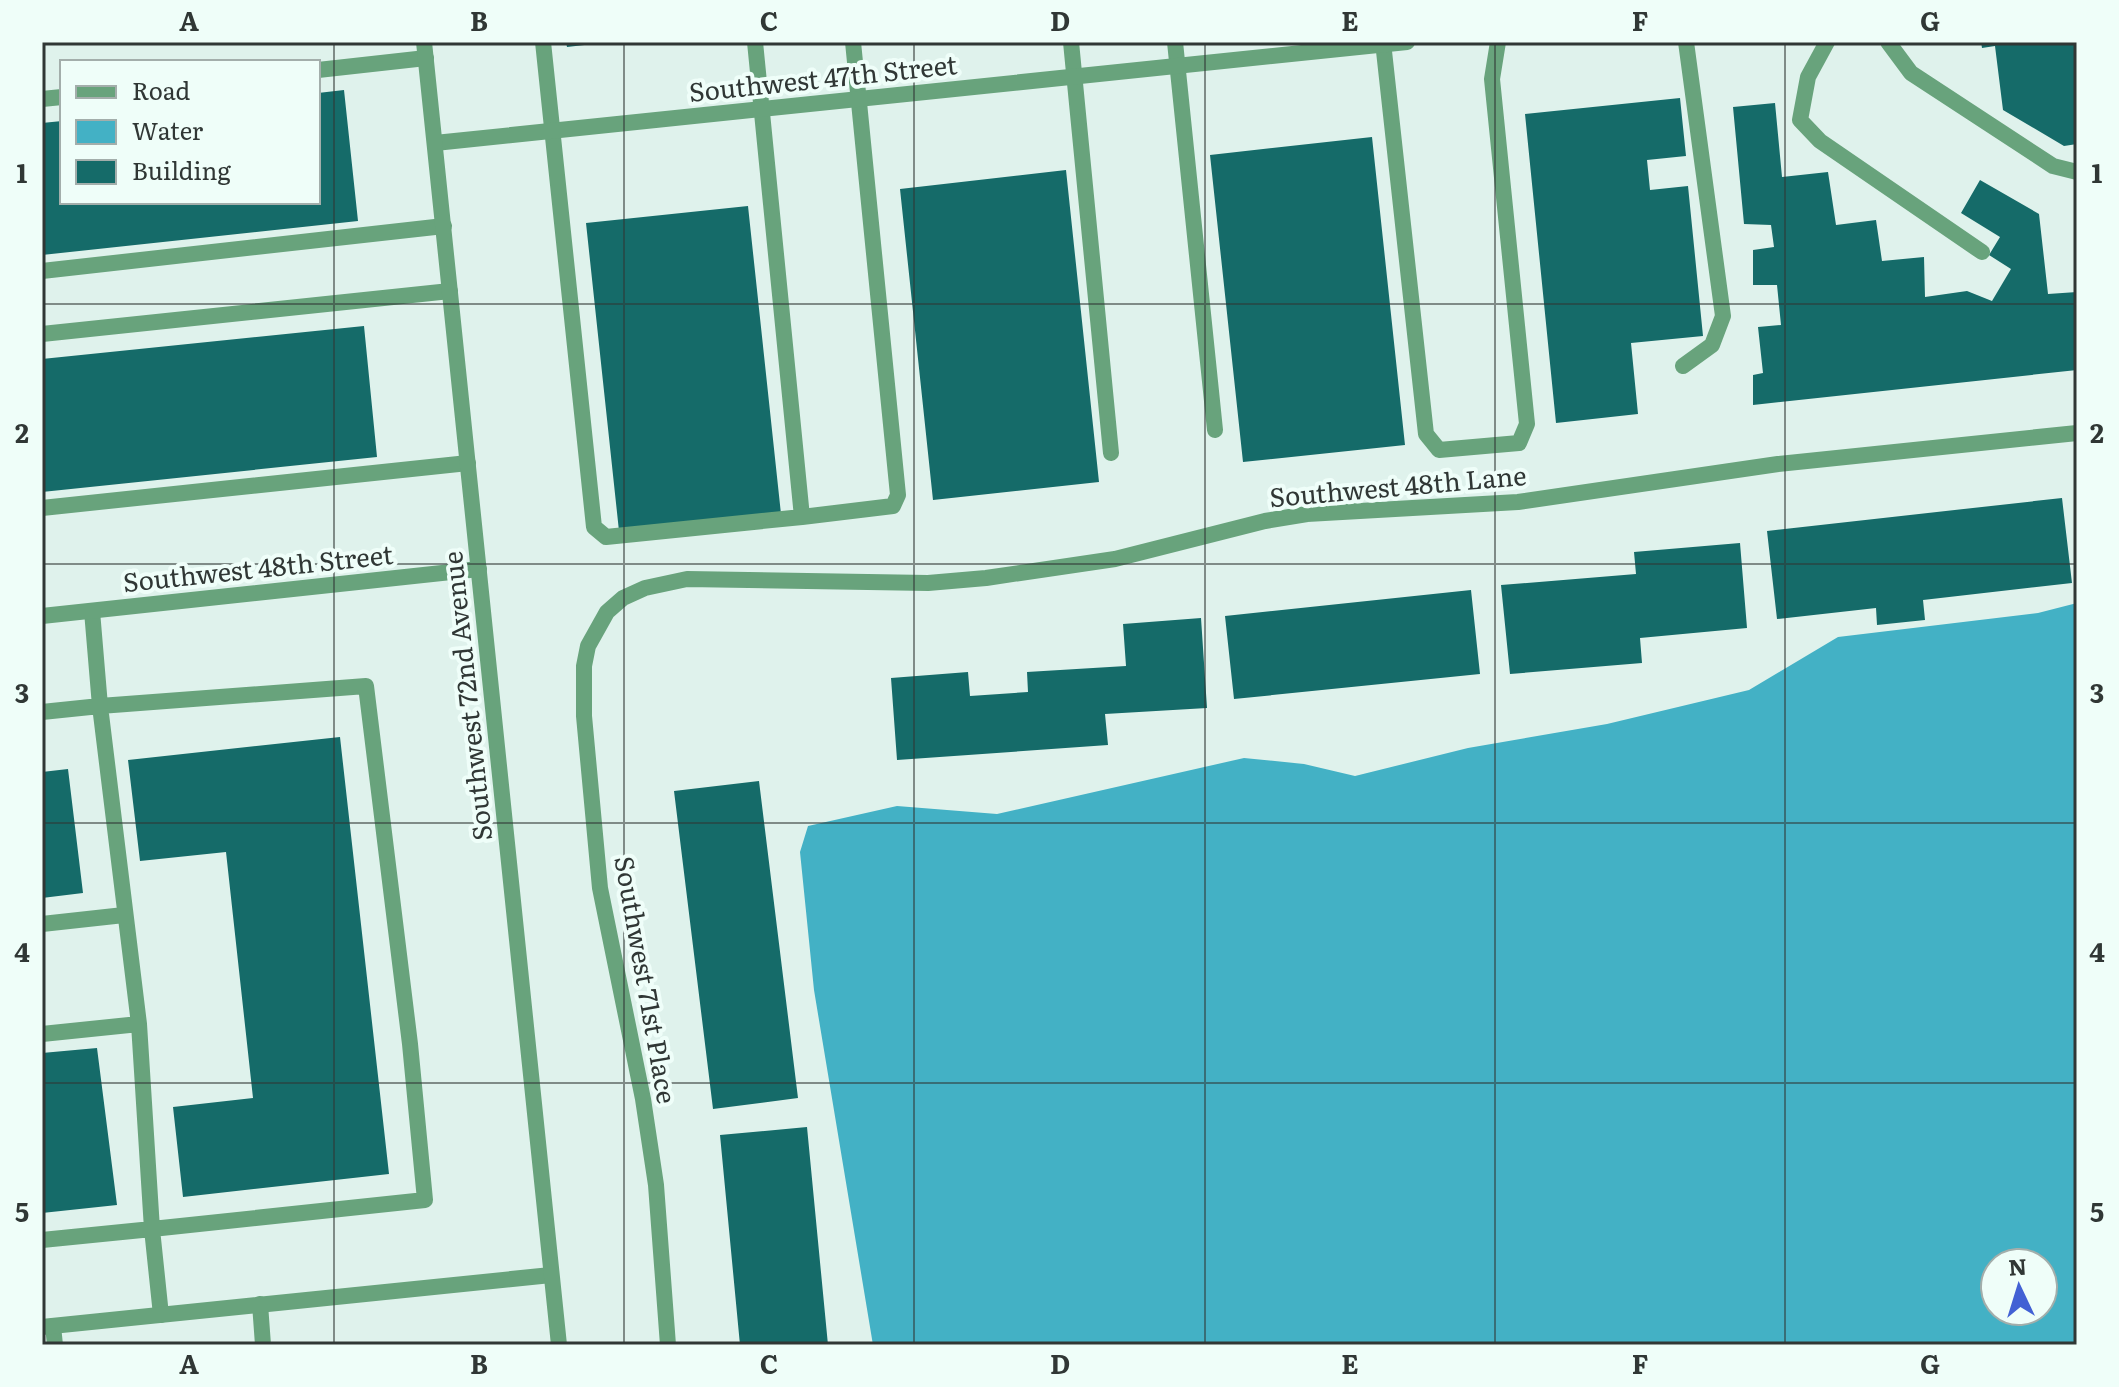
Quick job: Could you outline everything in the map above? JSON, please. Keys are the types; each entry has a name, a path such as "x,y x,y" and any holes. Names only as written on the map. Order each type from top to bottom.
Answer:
{"street":[{"path":"543,42 594,527 606,537 893,506 898,495 853,42"},
{"path":"755,42 802,517"},
{"path":"1071,42 1111,453"},
{"path":"1175,42 1215,430"},
{"name":"Southwest 47th Street","path":"435,143 1407,42"},
{"path":"1383,43 1426,434 1439,450 1519,443 1527,424 1492,79 1498,42"},
{"path":"1683,366 1712,345 1723,316 1686,42"},
{"path":"1827,42 1808,77 1800,120 1820,141 1982,252"},
{"path":"1888,42 1911,73 2053,166 2077,172"},
{"path":"320,70 425,50"},
{"name":"Southwest 72nd Avenue","path":"425,50 559,1345"},
{"path":"42,271 444,226"},
{"path":"42,334 450,291"},
{"name":"Southwest 48th Lane","path":"597,626 623,598 645,588 687,579 928,583 986,578 1115,559 1265,521 1307,514 1518,502 1778,464 2077,433"},
{"path":"42,508 468,463"},
{"name":"Southwest 48th Street","path":"42,616 479,569"},
{"path":"92,611 100,706 139,1024 152,1229 161,1315"},
{"name":"Southwest 71st Place","path":"597,626 588,646 583,692 597,857 604,910 651,1145 668,1345"},
{"path":"42,712 366,686 412,1060 425,1200 42,1240"},
{"path":"42,924 124,915"},
{"path":"42,1034 139,1024"},
{"path":"55,1345 48,1326 551,1275"},
{"path":"260,1304 263,1345"}],"water":[{"path":"2077,603 2077,1345 873,1345 814,990 800,852 808,826 897,806 997,814 1244,758 1304,764 1355,776 1468,748 1607,724 1749,690 1838,637 2038,613"}],"building":[{"path":"566,42 593,42 593,44 567,47"},
{"path":"1981,42 2077,42 2077,144 2064,146 2003,110 1995,46 1982,48"},
{"path":"344,90 358,221 42,255 42,123 60,121 60,204 320,204 320,93"},
{"path":"1680,98 1686,156 1647,160 1650,190 1688,186 1703,336 1631,343 1638,414 1556,423 1525,114"},
{"path":"1775,103 1782,177 1828,172 1836,225 1876,220 1882,261 1924,257 1925,297 1967,291 1992,301 2011,269 1989,255 2000,237 1961,213 1980,180 2039,214 2048,294 2077,292 2077,370 1753,405 1753,375 1763,373 1758,327 1781,325 1777,285 1753,285 1753,250 1774,247 1771,225 1744,224 1733,107"},
{"path":"1372,137 1405,445 1243,462 1210,155"},
{"path":"1066,170 1099,482 933,500 900,189"},
{"path":"748,206 781,514 619,531 586,223"},
{"path":"364,326 377,457 42,492 42,359"},
{"path":"2062,498 2072,583 1923,600 1925,620 1877,625 1876,608 1777,619 1767,531"},
{"path":"1740,543 1747,628 1640,638 1642,663 1510,674 1501,585 1636,574 1634,552"},
{"path":"1471,590 1480,674 1234,699 1225,616"},
{"path":"1201,618 1207,708 1105,714 1108,745 897,760 891,678 968,672 970,696 1028,692 1027,672 1126,666 1123,624"},
{"path":"340,737 389,1174 183,1197 173,1107 253,1098 226,852 140,861 128,760"},
{"path":"68,769 83,893 42,898 42,772"},
{"path":"759,781 798,1098 713,1109 674,791"},
{"path":"97,1048 117,1205 42,1213 42,1053"},
{"path":"807,1127 828,1345 740,1345 720,1135"}]}
